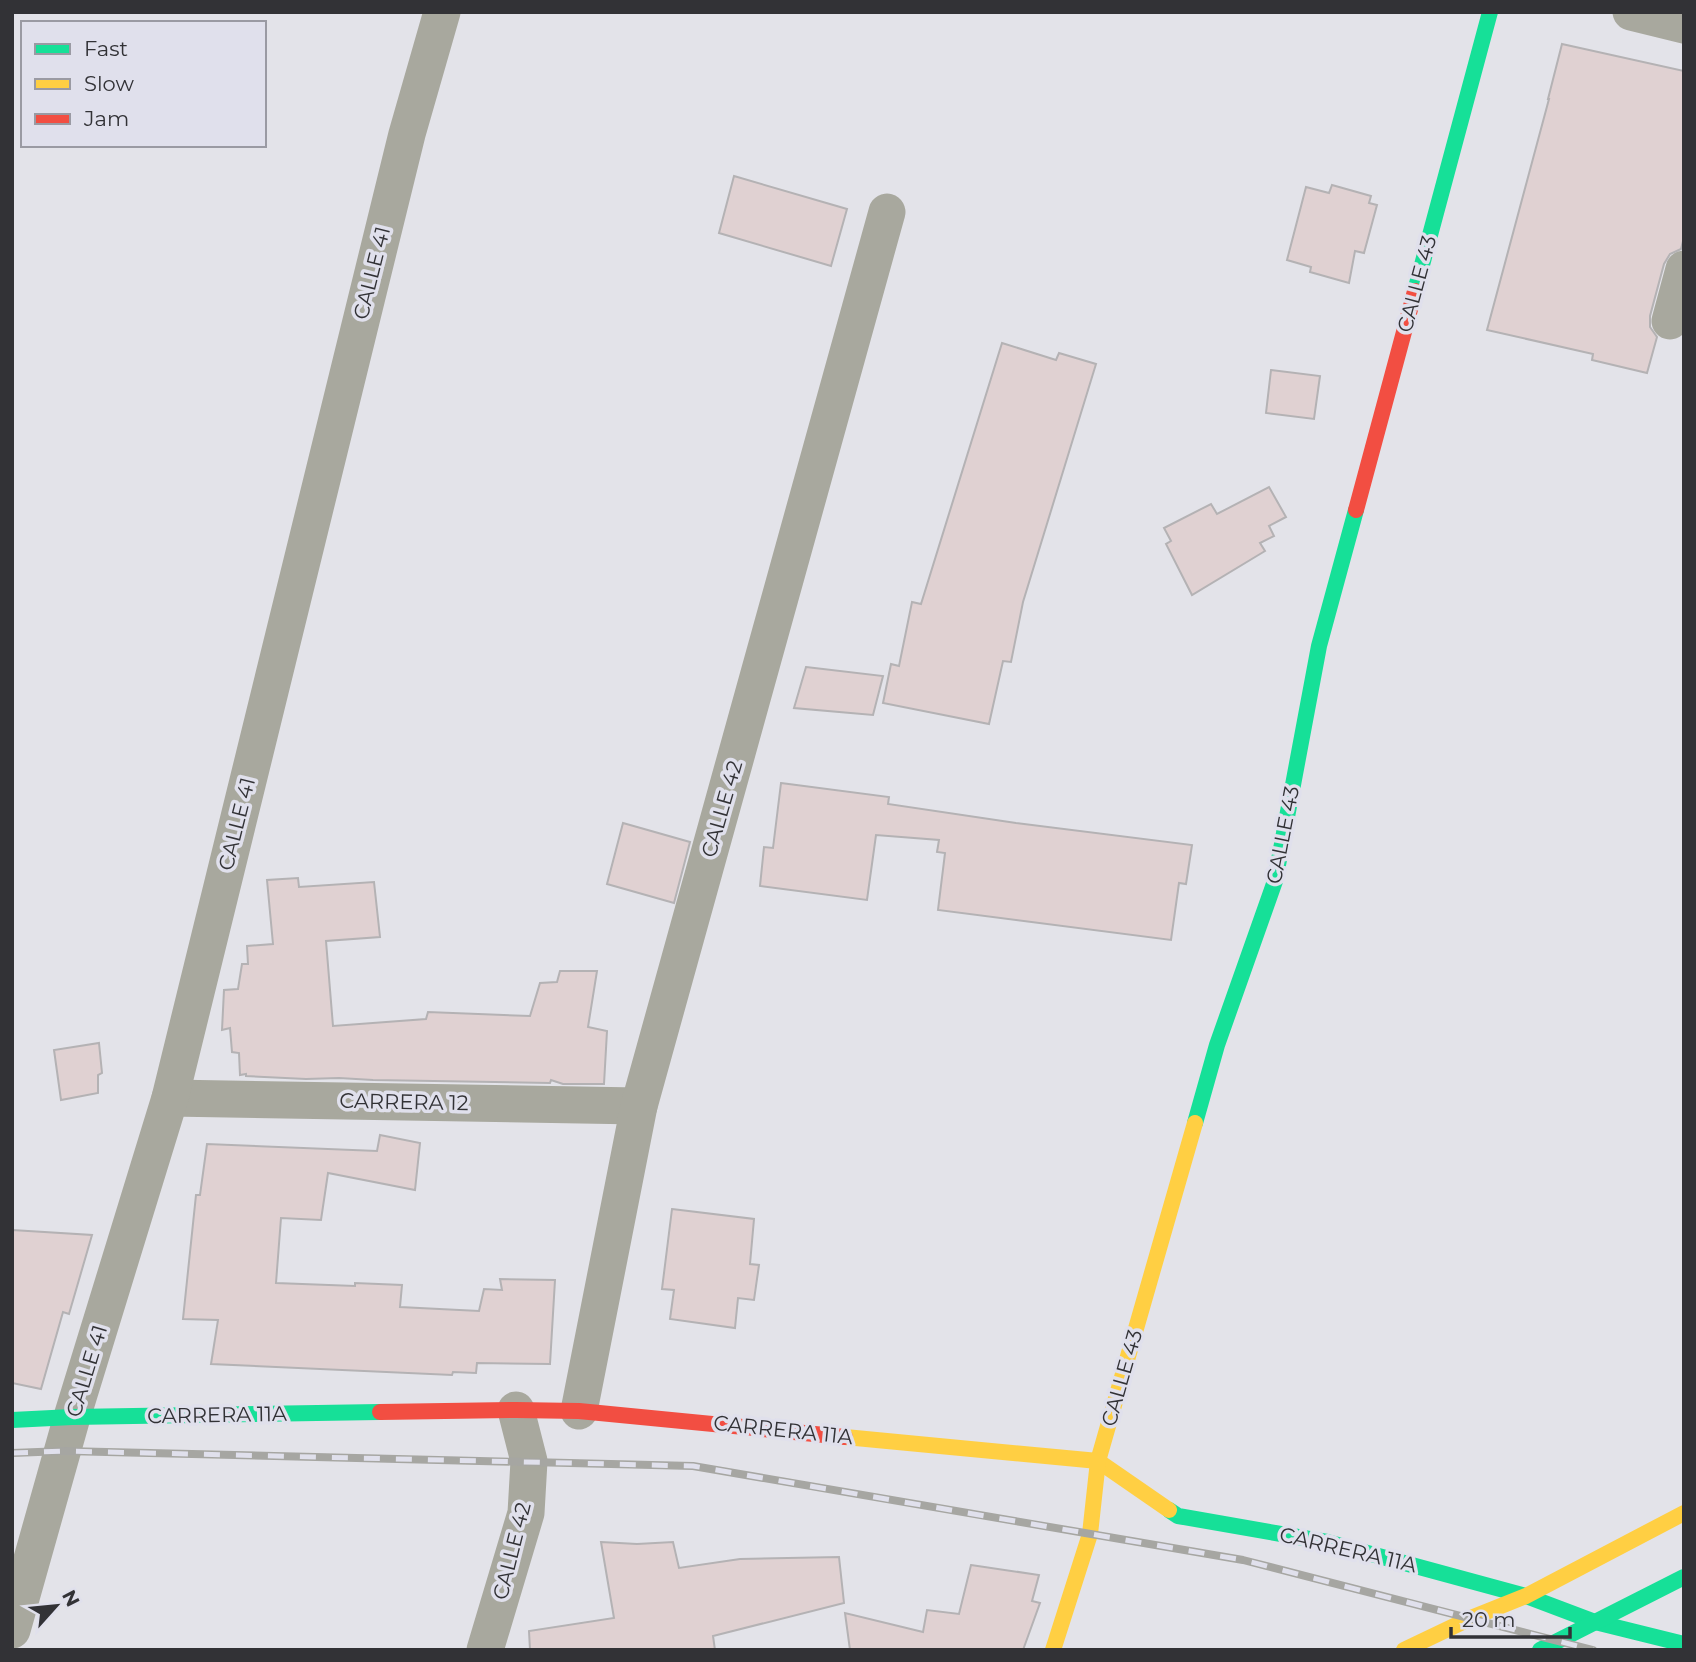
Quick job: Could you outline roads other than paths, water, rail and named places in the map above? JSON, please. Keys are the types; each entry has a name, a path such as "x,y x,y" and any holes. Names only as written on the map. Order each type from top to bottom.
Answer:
{"street":[{"name":"CALLE 41","path":"12,1630 72,1418 170,1098 407,134 442,12"},
{"name":"CALLE 43","path":"1053,1650 1090,1534 1098,1461 1217,1045 1275,881 1319,646 1490,12"},
{"path":"1631,12 1684,26"},
{"name":"CALLE 42","path":"579,1411 639,1106 887,212"},
{"path":"1670,321 1684,269"},
{"name":"CARRERA 12","path":"170,1098 639,1106"},
{"name":"CALLE 42","path":"485,1650 526,1513 529,1461 516,1410"},
{"name":"CARRERA 11A","path":"12,1420 579,1411 1098,1461 1178,1516 1327,1542 1526,1595 1595,1622 1684,1644"},
{"path":"1405,1650 1526,1595 1684,1513"},
{"path":"1540,1650 1684,1577"}],"railway":[{"path":"12,1453 64,1451 693,1466 1243,1560 1593,1650"}]}
